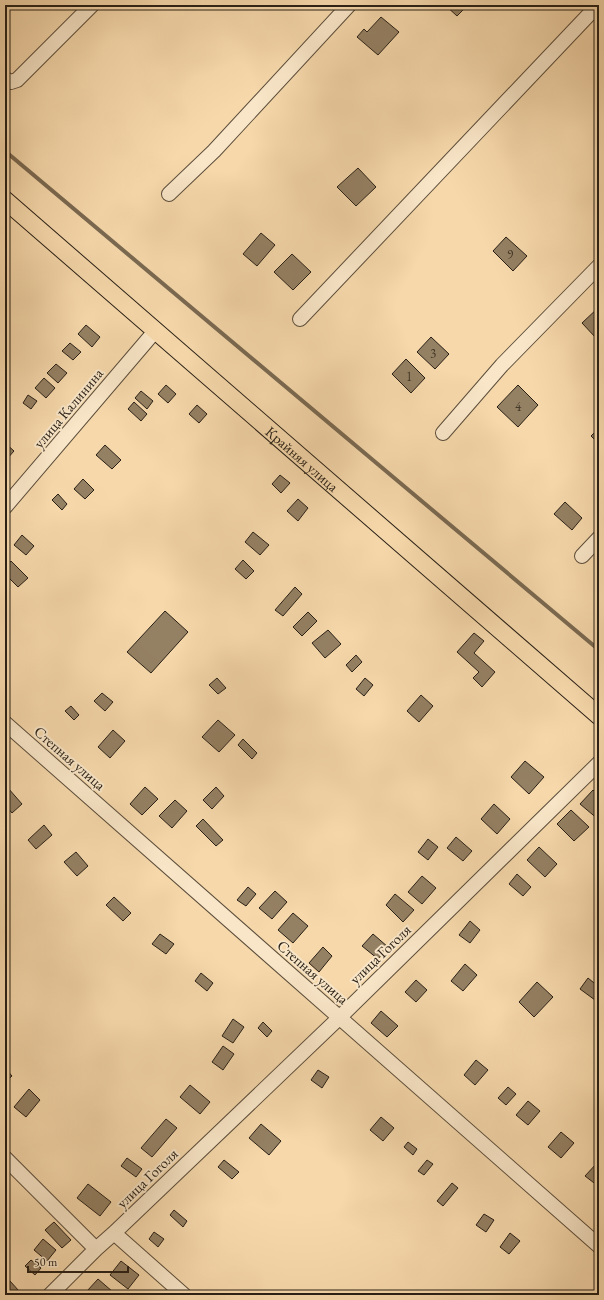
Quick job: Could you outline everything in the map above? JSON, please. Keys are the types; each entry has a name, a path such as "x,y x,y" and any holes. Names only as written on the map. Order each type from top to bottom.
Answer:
{"main road":[{"name":"Крайняя улица","path":"5,200 599,716"}],"street":[{"path":"5,79 11,82 17,80 92,5"},
{"path":"169,194 214,151 349,5"},
{"path":"300,320 598,5"},
{"path":"443,433 462,413 502,365 599,266"},
{"name":"улица Калинина","path":"5,507 156,330"},
{"path":"582,556 599,538"},
{"name":"Степная улица","path":"5,723 599,1246"},
{"name":"улица Гоголя","path":"50,1295 96,1248 114,1233 339,1018 599,763"},
{"path":"5,1158 96,1248"},
{"path":"114,1233 184,1295"}],"building":[{"path":"445,5 468,5 457,16"},
{"path":"381,17 399,32 378,55 357,37 364,29 367,32"},
{"path":"358,168 376,187 356,206 337,187"},
{"path":"261,233 275,245 257,266 243,254"},
{"path":"506,237 527,256 513,271 493,251"},
{"path":"292,254 311,272 293,290 274,272"},
{"path":"599,307 599,335 596,338 582,323"},
{"path":"86,325 100,337 92,347 78,334"},
{"path":"431,337 449,354 435,369 417,352"},
{"path":"70,343 81,352 73,360 62,351"},
{"path":"406,359 425,378 411,393 392,374"},
{"path":"56,364 67,373 58,383 47,373"},
{"path":"44,378 55,388 46,398 35,388"},
{"path":"166,385 176,394 168,403 158,394"},
{"path":"518,385 538,405 518,427 497,407"},
{"path":"141,391 153,401 147,409 135,398"},
{"path":"28,395 37,401 31,409 23,403"},
{"path":"134,402 147,414 141,421 128,409"},
{"path":"197,405 207,414 199,423 189,414"},
{"path":"599,428 599,444 591,436"},
{"path":"5,443 14,451 6,460 5,460"},
{"path":"105,445 121,460 112,469 96,455"},
{"path":"280,475 290,483 281,493 272,484"},
{"path":"83,479 94,490 85,499 74,489"},
{"path":"58,494 67,504 62,510 52,500"},
{"path":"298,499 308,508 298,521 287,511"},
{"path":"565,502 582,518 572,530 554,514"},
{"path":"253,532 269,545 260,555 245,542"},
{"path":"22,535 34,546 26,555 14,545"},
{"path":"243,560 254,571 246,579 235,569"},
{"path":"11,561 28,578 18,587 5,574 5,568"},
{"path":"295,587 302,594 283,616 275,610"},
{"path":"165,611 188,632 151,673 127,652"},
{"path":"308,612 317,621 302,636 293,627"},
{"path":"328,630 341,644 325,658 312,643"},
{"path":"474,633 484,641 474,653 495,672 482,687 473,678 479,672 457,652"},
{"path":"356,655 362,662 352,672 346,665"},
{"path":"217,678 226,688 218,694 209,685"},
{"path":"365,678 373,685 364,696 356,689"},
{"path":"102,693 113,702 105,711 94,701"},
{"path":"421,695 433,706 419,722 407,711"},
{"path":"71,706 79,715 74,720 65,711"},
{"path":"218,720 235,735 219,752 202,737"},
{"path":"113,730 125,741 110,758 98,747"},
{"path":"243,739 257,753 252,759 238,745"},
{"path":"525,761 544,777 529,794 511,777"},
{"path":"145,787 158,799 142,815 130,804"},
{"path":"216,787 224,796 212,809 203,800"},
{"path":"8,788 22,804 12,813 5,805 5,791"},
{"path":"593,790 599,795 599,820 580,804"},
{"path":"175,800 187,811 172,828 159,816"},
{"path":"494,804 510,819 497,834 481,819"},
{"path":"571,810 589,827 574,841 557,824"},
{"path":"203,819 223,840 216,846 196,826"},
{"path":"44,825 52,835 36,849 28,840"},
{"path":"456,837 472,851 463,861 447,848"},
{"path":"428,839 438,847 428,860 418,852"},
{"path":"539,847 557,864 545,877 527,860"},
{"path":"76,852 88,866 77,876 64,862"},
{"path":"517,874 531,887 523,896 509,884"},
{"path":"422,876 436,888 422,904 408,892"},
{"path":"248,887 256,894 246,906 237,900"},
{"path":"275,891 287,902 272,919 259,908"},
{"path":"395,894 414,910 403,922 386,905"},
{"path":"114,897 131,913 123,921 106,905"},
{"path":"293,913 308,926 293,943 278,930"},
{"path":"470,921 480,930 470,943 459,935"},
{"path":"160,934 174,944 166,954 152,944"},
{"path":"373,934 388,947 378,959 362,946"},
{"path":"323,947 332,956 319,972 309,963"},
{"path":"465,964 477,975 463,991 451,981"},
{"path":"201,973 213,983 207,991 195,981"},
{"path":"588,978 599,987 599,1003 580,989"},
{"path":"416,980 427,990 416,1002 405,992"},
{"path":"537,982 553,997 534,1017 519,1002"},
{"path":"381,1011 398,1026 387,1037 371,1023"},
{"path":"233,1019 244,1027 233,1043 222,1036"},
{"path":"263,1022 272,1031 267,1037 258,1028"},
{"path":"223,1046 234,1054 223,1070 212,1062"},
{"path":"476,1060 488,1070 475,1085 464,1075"},
{"path":"5,1068 12,1076 5,1082"},
{"path":"318,1070 329,1077 322,1088 311,1080"},
{"path":"190,1085 210,1102 200,1114 180,1097"},
{"path":"508,1087 516,1094 506,1105 498,1098"},
{"path":"29,1089 40,1100 26,1117 14,1107"},
{"path":"528,1101 540,1111 528,1125 516,1115"},
{"path":"381,1117 394,1128 383,1141 370,1130"},
{"path":"166,1119 177,1128 152,1157 141,1148"},
{"path":"261,1124 281,1141 269,1155 249,1138"},
{"path":"561,1132 574,1143 561,1158 548,1147"},
{"path":"408,1142 417,1149 413,1155 404,1147"},
{"path":"127,1158 142,1169 136,1177 121,1166"},
{"path":"224,1160 239,1172 232,1179 218,1167"},
{"path":"427,1160 433,1164 424,1175 418,1171"},
{"path":"597,1163 599,1165 598,1186 585,1176"},
{"path":"452,1183 458,1188 443,1206 437,1201"},
{"path":"88,1184 111,1202 100,1216 77,1198"},
{"path":"174,1210 187,1221 183,1227 170,1215"},
{"path":"484,1214 494,1220 486,1232 476,1225"},
{"path":"54,1222 71,1240 62,1248 45,1230"},
{"path":"154,1232 164,1239 158,1247 149,1239"},
{"path":"510,1233 520,1241 509,1254 500,1247"},
{"path":"43,1239 56,1250 47,1261 34,1250"},
{"path":"31,1260 41,1268 35,1275 25,1266"},
{"path":"121,1261 139,1275 128,1289 110,1275"},
{"path":"98,1279 113,1292 110,1295 92,1295 87,1291"},
{"path":"10,1281 19,1291 14,1295 5,1295 5,1286"}],"waterway":[{"path":"5,151 599,650"}]}
